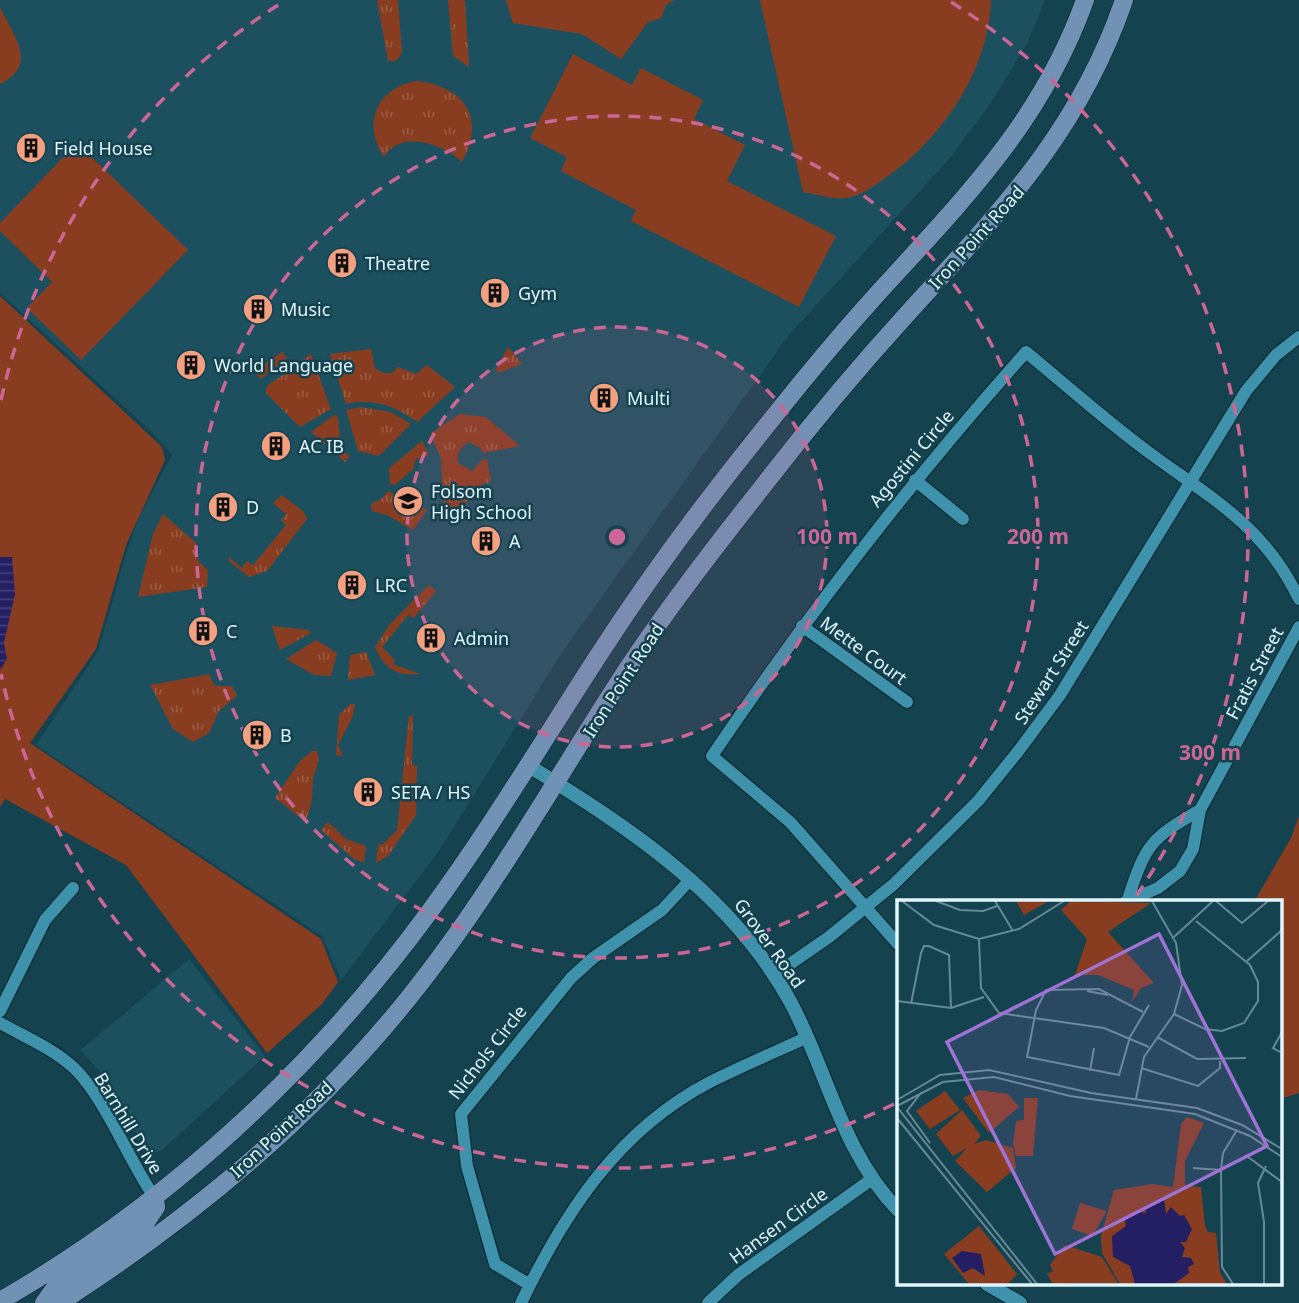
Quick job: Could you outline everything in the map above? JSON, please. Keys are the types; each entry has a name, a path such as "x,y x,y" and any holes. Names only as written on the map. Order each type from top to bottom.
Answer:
{"main road":[{"name":"Iron Point Road","path":"0,1301 92,1245 155,1198 285,1081 382,975 473,851 603,649 733,468 839,338 982,180 1010,144 1057,67 1085,0"},
{"name":"Iron Point Road","path":"60,1303 165,1230 235,1174 322,1093 410,997 502,869 629,666 694,574 763,485 877,348 1012,199 1040,163 1087,87 1124,0"},
{"name":"Iron Point Road","path":"44,1303 57,1285 146,1222 156,1207 155,1198"}],"street":[{"name":"Stewart Street","path":"774,975 868,906 931,850 1020,750 1060,695 1246,391 1276,355 1299,337"},
{"name":"Agostini Circle","path":"868,906 790,822 712,756 802,626 915,480 1026,352 1145,450 1190,481"},
{"path":"915,480 963,519"},
{"path":"1190,481 1233,513 1254,534 1279,566 1299,599"},
{"name":"Mette Court","path":"802,626 907,702"},
{"name":"Fratis Street","path":"1129,900 1158,888 1180,871 1193,849 1200,810 1299,627"},
{"name":"Grover Road","path":"529,766 660,853 691,879 738,927 774,975 808,1037 836,1112 872,1179 897,1209"},
{"name":"Fratis Street","path":"1127,900 1140,864 1152,841 1200,810"},
{"name":"Nichols Circle","path":"530,1285 495,1264 467,1166 461,1114 571,978 593,958 662,910 691,879"},
{"path":"0,1012 45,920 72,888"},
{"path":"868,906 897,943"},
{"name":"Barnhill Drive","path":"0,1023 75,1069 99,1100 136,1171 155,1198"},
{"path":"521,1303 579,1198 633,1138 675,1104 709,1083 808,1037"},
{"name":"Hansen Circle","path":"708,1303 738,1275 872,1179"},
{"path":"990,1286 1020,1303"}],"shaded area":[{"name":"Folsom High School","path":"0,0 1045,0 1028,42 991,103 949,159 789,335 561,654 439,851 341,980 322,936 36,745 98,651 140,515 172,455 152,432 0,293"},
{"path":"0,557 12,557 15,594 4,643 7,659 0,670"},
{"path":"189,959 265,1056 162,1150 151,1154 141,1144 106,1079 81,1050"}],"green space":[{"path":"377,0 398,0 402,53 396,61 388,61"},
{"path":"448,0 465,0 469,67 453,56"},
{"path":"506,0 674,0 666,5 661,18 648,22 621,59 582,34 513,23"},
{"path":"760,0 991,0 988,26 971,78 942,124 905,163 871,188 851,197 830,198 803,192"},
{"path":"0,7 16,40 21,59 12,76 0,84"},
{"path":"573,54 632,85 641,68 703,100 694,119 745,145 727,181 836,236 799,307 631,221 636,210 561,171 567,157 530,138"},
{"path":"418,81 448,90 467,108 472,132 462,162 434,145 422,142 400,143 391,148 384,157 374,131 377,108 393,90"},
{"path":"77,143 188,250 81,360 27,308 52,282 0,231 0,223"},
{"path":"0,296 162,447 165,460 126,545 96,649 30,743 321,939 338,982 322,1004 267,1053 126,865 5,799 0,807"},
{"path":"508,347 522,364 498,373 496,369"},
{"path":"371,349 375,368 383,373 392,373 398,367 416,374 427,365 455,387 417,422 384,405 366,402 346,404 330,354"},
{"path":"282,352 287,358 261,379 248,367 253,363 263,365"},
{"path":"311,354 331,409 300,427 266,393 266,387"},
{"path":"361,407 391,412 411,424 379,456 358,451 346,410"},
{"path":"460,414 486,417 520,446 483,453 469,442 461,448 458,463 472,471 483,459 487,459 491,480 488,484 485,482 454,515 443,501 441,458 430,434"},
{"path":"334,415 338,417 345,453 350,456 345,462 311,432"},
{"path":"422,441 429,455 416,459 413,469 395,485 390,484 389,468"},
{"path":"388,491 427,510 413,530 387,515 372,511 371,504 381,499"},
{"path":"282,495 303,511 307,519 267,571 249,577 229,561 229,557 242,568 247,561 253,565 286,525 281,520 286,514 273,503"},
{"path":"163,514 196,543 198,561 208,570 207,587 138,597 153,534"},
{"path":"429,585 436,591 414,618 408,615 382,647 395,660 393,664 420,674 398,672 383,661 375,647 390,624"},
{"path":"272,626 309,630 311,633 280,650"},
{"path":"316,640 337,653 331,676 314,675 286,659"},
{"path":"366,652 375,675 348,680 350,655"},
{"path":"210,674 216,686 232,686 237,696 219,711 209,733 193,742 173,729 150,685"},
{"path":"350,704 355,704 353,716 338,745 343,756 336,755 339,715"},
{"path":"413,715 412,765 417,766 416,815 388,856 376,863 378,845 383,844 397,830 409,716"},
{"path":"312,751 317,751 318,760 305,821 275,798 299,762"},
{"path":"1299,816 1299,1093 1282,1098 1282,900 1255,900 1291,838"},
{"path":"328,822 346,839 366,846 364,863 354,859 321,830"}],"place":[{"name":"Field House","path":"31,148"},
{"name":"Theatre","path":"342,263"},
{"name":"Gym","path":"495,293"},
{"name":"Music","path":"258,309"},
{"name":"World Language","path":"191,365"},
{"name":"Multi","path":"604,398"},
{"name":"AC IB","path":"276,446"},
{"name":"Folsom High School","path":"408,501"},
{"name":"D","path":"223,507"},
{"name":"A","path":"486,541"},
{"name":"LRC","path":"352,585"},
{"name":"C","path":"203,631"},
{"name":"Admin","path":"431,638"},
{"name":"B","path":"257,735"},
{"name":"SETA / HS","path":"368,792"}]}
